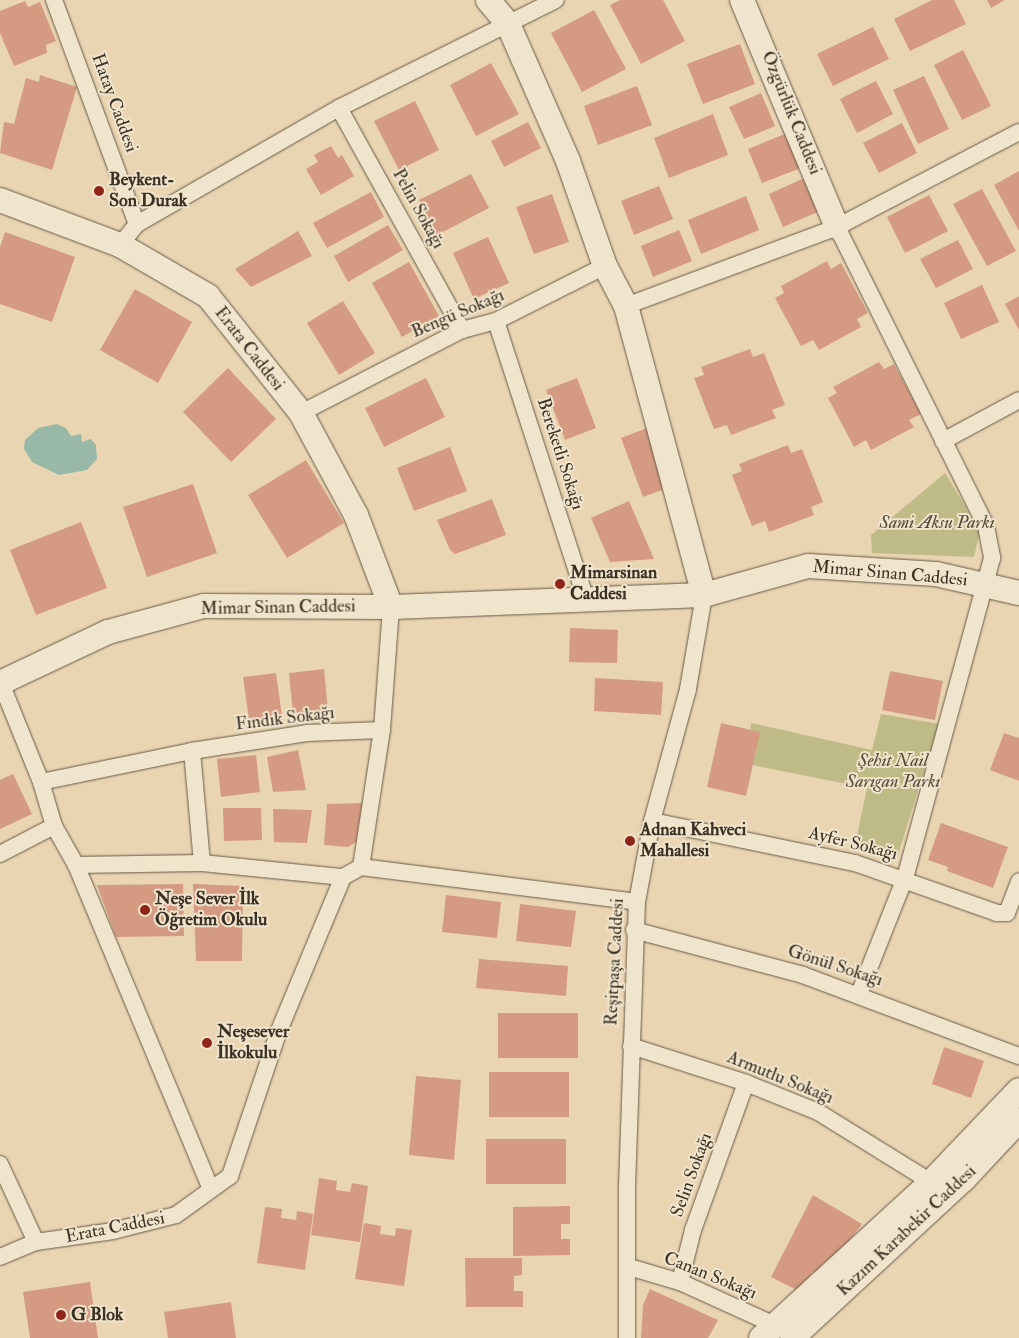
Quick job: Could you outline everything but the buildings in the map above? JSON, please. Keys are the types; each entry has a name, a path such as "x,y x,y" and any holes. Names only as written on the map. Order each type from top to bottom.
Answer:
{"street":[{"name":"Hatay Caddesi","path":"54,0 137,224"},
{"path":"488,0 508,24 568,161 605,266 626,306 704,595"},
{"path":"120,245 137,224 339,108 556,0"},
{"name":"Özgürlük Caddesi","path":"742,0 837,227"},
{"name":"Pelin Sokağı","path":"339,108 462,330"},
{"path":"626,306 837,227 1019,132"},
{"name":"Erata Caddesi","path":"0,200 120,245 208,296 301,413 356,515 391,607"},
{"path":"837,227 986,526 992,558 987,583 905,878 859,994"},
{"name":"Bengü Sokağı","path":"301,413 462,330 496,321 605,266"},
{"name":"Bereketli Sokağı","path":"496,321 586,599"},
{"path":"943,441 1019,400"},
{"name":"Mimar Sinan Caddesi","path":"0,683 108,632 204,606 391,607 704,595 808,566 936,574 987,583 1019,593"},
{"name":"Reşitpaşa Caddesi","path":"627,1338 634,930 637,902 652,821 688,689 704,595"},
{"path":"361,867 382,730 391,607"},
{"path":"0,683 41,782 54,826 76,865 210,1187"},
{"name":"Fındık Sokağı","path":"41,782 192,751 307,733 382,730"},
{"path":"192,751 202,863"},
{"name":"Ayfer Sokağı","path":"652,821 855,863 905,878 997,913 1007,913 1019,881"},
{"path":"0,854 54,826"},
{"path":"76,865 202,863 343,877 361,867 637,902"},
{"name":"Erata Caddesi","path":"0,1256 36,1242 113,1230 176,1215 210,1187 230,1176 278,1033 343,877"},
{"name":"Gönül Sokağı","path":"634,930 859,994 1019,1056"},
{"name":"Armutlu Sokağı","path":"631,1046 746,1083 818,1112 931,1182"},
{"name":"Selin Sokağı","path":"680,1282 694,1230 746,1083"},
{"path":"776,1334 931,1182 1019,1090"},
{"name":"Kazım Karabekir Caddesi","path":"776,1334 911,1230 1019,1120"},
{"path":"0,1164 36,1242"},
{"name":"Canan Sokağı","path":"629,1268 680,1282 776,1334"}],"green space":[{"name":"Sami Aksu Parkı","path":"945,473 980,531 974,557 872,553 871,535"},
{"name":"Şehit Nail Sarıgan Parkı","path":"881,714 939,724 896,861 855,845 867,788 747,764 751,723 872,750"}],"shaded area":[{"path":"57,424 66,428 71,436 81,434 82,442 91,439 96,445 97,459 87,470 59,475 32,462 24,449 25,440 38,428"}],"place":[{"name":"Beykent- Son Durak","path":"99,191"},
{"name":"Mimarsinan Caddesi","path":"560,584"},
{"name":"Adnan Kahveci Mahallesi","path":"630,841"},
{"name":"Neşe Sever İlk Öğretim Okulu","path":"145,910"},
{"name":"Neşesever İlkokulu","path":"207,1043"},
{"name":"G Blok","path":"61,1315"}]}
